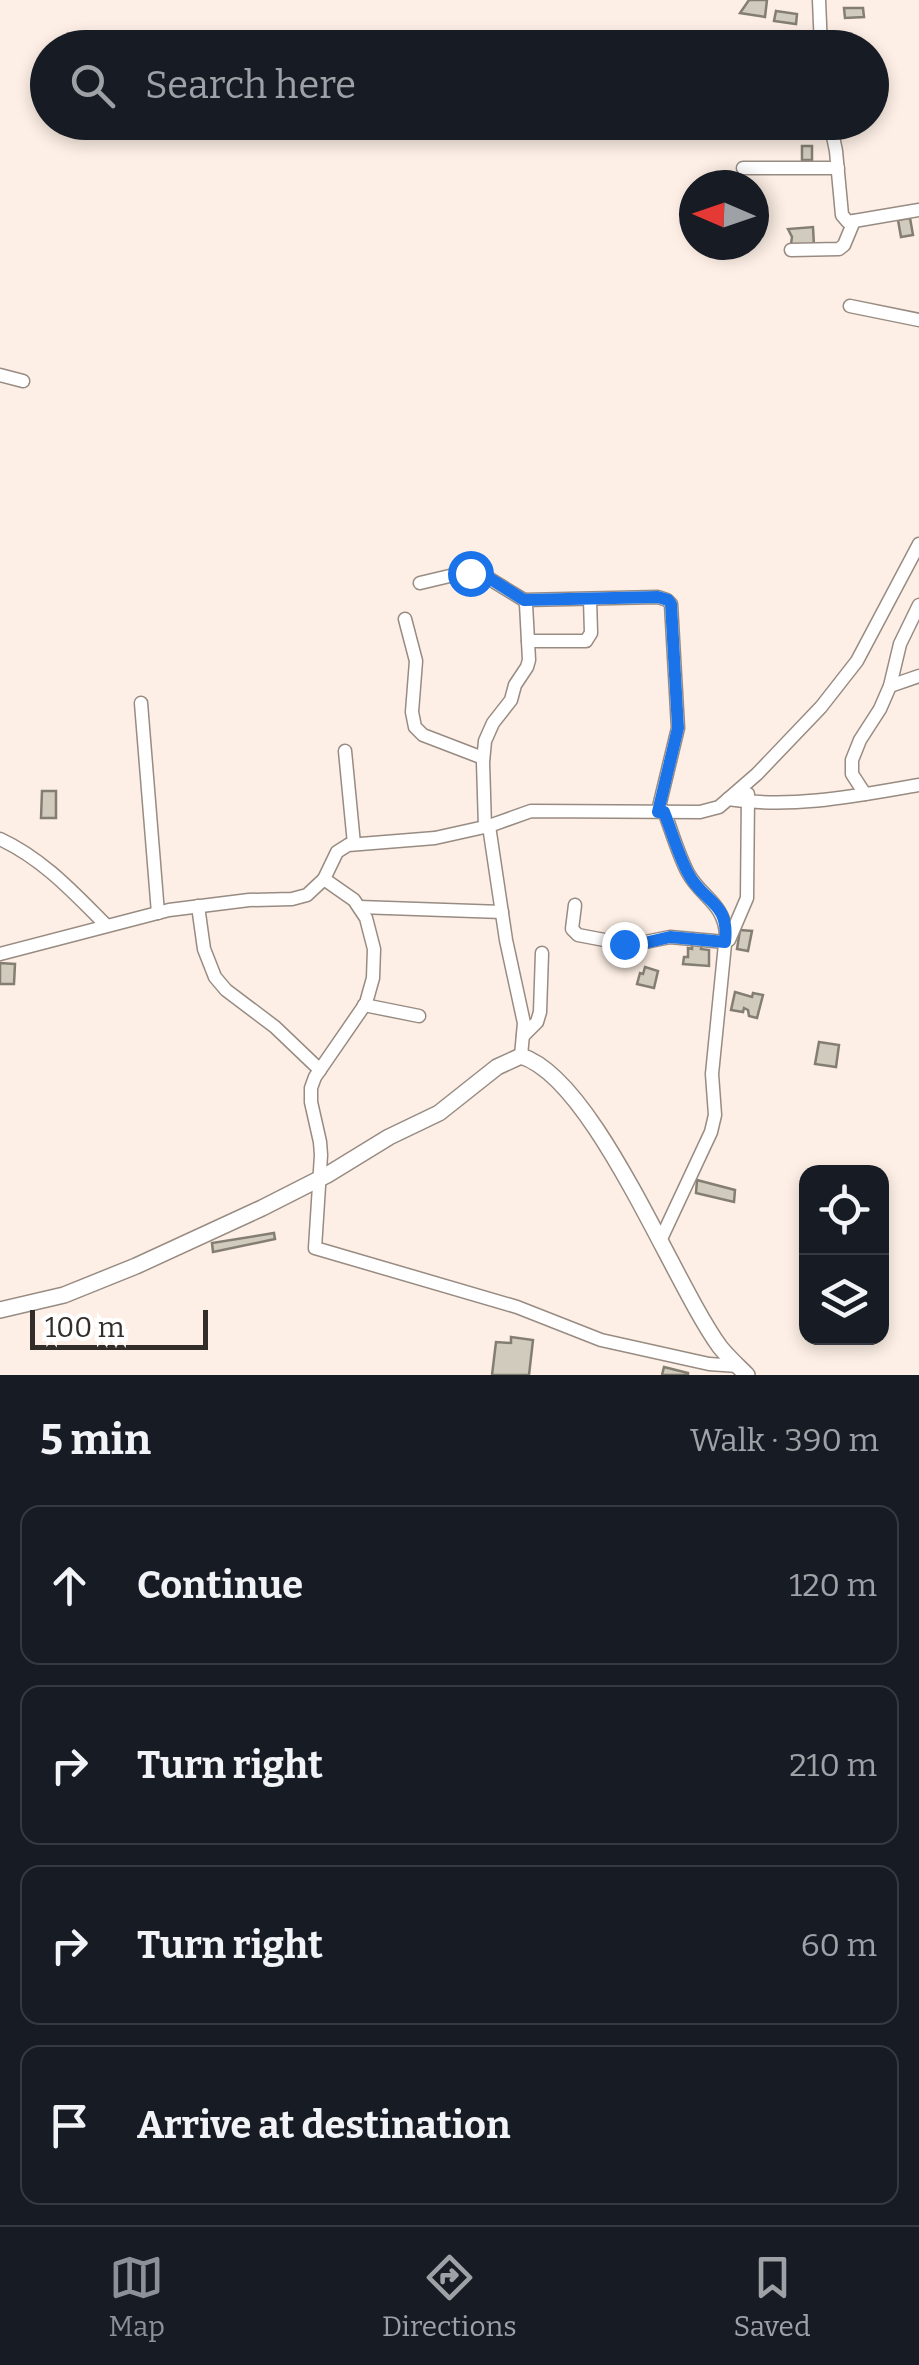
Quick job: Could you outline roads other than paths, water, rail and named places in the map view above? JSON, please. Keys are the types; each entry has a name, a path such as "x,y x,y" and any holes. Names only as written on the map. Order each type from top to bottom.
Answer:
{"street":[{"path":"819,0 820,30"},
{"path":"833,140 842,215 848,222 919,210"},
{"path":"744,168 838,168"},
{"path":"791,250 839,249 854,221"},
{"path":"850,306 919,320"},
{"path":"0,376 22,381"},
{"path":"0,954 158,912 249,900 292,899 314,890 324,880 337,852 348,845 435,838 487,827 532,811 700,812 718,808 821,707 857,661 918,548"},
{"path":"420,584 480,573 524,600 658,597 671,604 678,728 661,812 689,875 725,919 725,947 712,1074 715,1115 711,1132 660,1240"},
{"path":"528,642 586,641 591,633 590,599"},
{"path":"521,1056 524,1023 487,827 483,758 492,723 511,700 527,667 524,600"},
{"path":"865,794 852,774 852,760 890,686 904,635 919,605"},
{"path":"404,619 416,661 412,712 415,727 423,735 483,758"},
{"path":"890,686 919,676"},
{"path":"141,703 158,912"},
{"path":"345,752 354,844"},
{"path":"725,947 748,898 748,781"},
{"path":"728,799 796,803 919,785"},
{"path":"0,839 50,869 106,925"},
{"path":"324,880 354,900 366,918 374,948 374,978 364,1005 311,1088 320,1142 315,1248 517,1308 601,1340 703,1369 742,1370"},
{"path":"575,905 572,929 578,935 631,946 670,937 725,947"},
{"path":"198,906 204,948 214,977 320,1070"},
{"path":"359,907 502,912"},
{"path":"523,1036 537,1022 540,1012 542,953"},
{"path":"364,1005 419,1016"},
{"path":"0,1310 64,1294 136,1266 318,1179 389,1136 439,1113 497,1067 521,1056 535,1061 570,1093 594,1126 720,1346 742,1370"}]}
